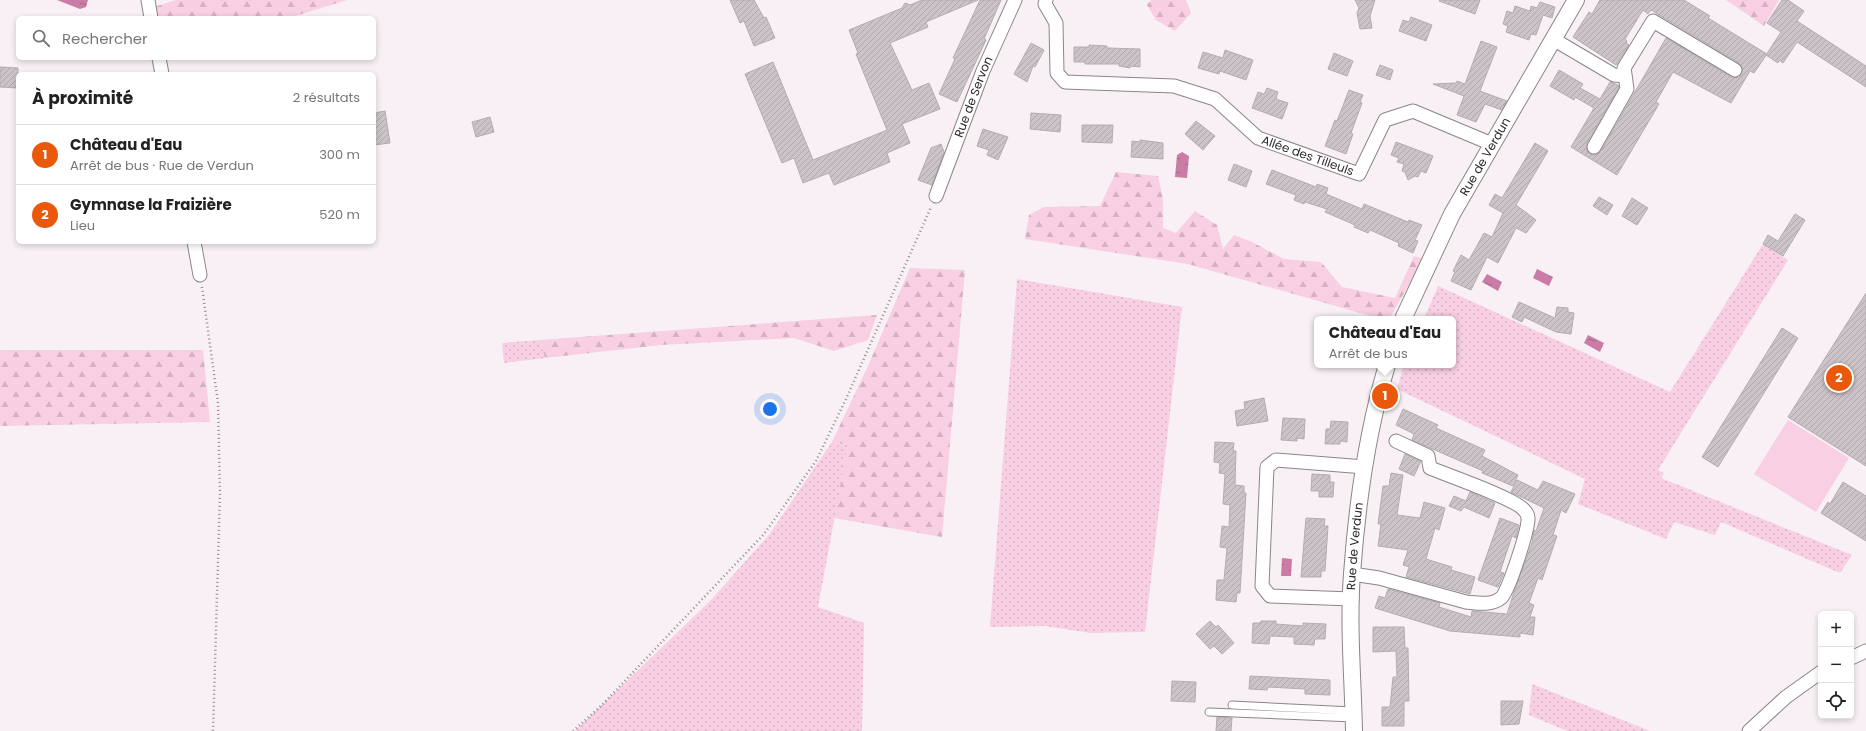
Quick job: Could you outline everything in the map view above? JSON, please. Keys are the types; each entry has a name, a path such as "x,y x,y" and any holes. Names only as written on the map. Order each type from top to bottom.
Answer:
{"street":[{"path":"148,0 151,16"},
{"name":"Rue de Servon","path":"936,196 983,71 1016,0"},
{"name":"Allée des Tilleuls","path":"1046,0 1045,4 1056,23 1057,73 1065,82 1174,86 1181,88 1215,99 1258,138 1359,174 1385,120 1413,111 1492,144"},
{"name":"Rue de Verdun","path":"1404,316 1452,214 1576,0"},
{"path":"1594,147 1627,89 1624,68 1653,21 1735,70"},
{"path":"1553,39 1614,75 1625,76"},
{"path":"159,60 162,72"},
{"path":"194,244 200,275"},
{"name":"Rue de Verdun","path":"1354,720 1352,574 1365,467 1375,410 1386,368"},
{"path":"1352,574 1379,578 1466,602 1480,604 1496,602 1503,597 1511,580 1528,519 1524,509 1504,498 1430,468 1428,456 1396,441"},
{"path":"1352,600 1270,596 1262,586 1267,467 1276,460 1365,467"},
{"path":"1854,657 1866,651"},
{"path":"1749,731 1786,697 1818,674"}],"lane":[{"path":"1232,705 1354,720"},
{"path":"1209,712 1354,720"}],"path":[{"path":"572,731 602,705 764,534 816,461 846,399 936,196"},
{"path":"200,275 218,403 220,494 213,731"}],"green space":[{"path":"176,0 347,0 295,16 156,16 154,7"},
{"path":"1151,0 1186,0 1191,13 1175,31 1156,20 1147,5"},
{"path":"1726,0 1779,0 1764,26"},
{"path":"1116,172 1158,176 1163,199 1163,228 1176,233 1195,211 1217,225 1223,249 1234,235 1252,242 1284,259 1321,262 1342,287 1395,298 1414,256 1424,259 1391,316 1370,316 1188,264 1025,239 1029,215 1044,207 1100,206"},
{"path":"1763,244 1788,260 1658,470 1664,473 1661,478 1852,555 1840,573 1721,522 1715,535 1674,522 1666,539 1578,504 1585,479 1397,389 1403,368 1456,368 1456,316 1425,316 1438,286 1670,392"},
{"path":"910,268 965,270 942,537 834,518 848,445 832,442 868,366"},
{"path":"1017,279 1182,307 1145,632 1091,633 1044,626 990,627"},
{"path":"877,315 868,340 834,351 794,338 661,345 545,358 540,340"},
{"path":"540,340 545,358 504,363 502,343"},
{"path":"0,350 203,350 210,422 0,426"},
{"path":"1788,420 1849,458 1816,512 1754,474"},
{"path":"832,442 848,445 818,607 864,623 862,731 575,731 711,600 769,535"},
{"path":"1532,684 1650,731 1567,731 1529,715"}],"water":[{"path":"57,0 88,0 86,7 80,9"},
{"path":"1182,152 1189,156 1187,178 1175,177 1177,155"},
{"path":"1537,269 1553,277 1549,286 1533,278"},
{"path":"1487,274 1502,282 1498,291 1482,282"},
{"path":"1588,335 1604,343 1600,352 1584,343"},
{"path":"1282,558 1292,559 1291,576 1281,576"}],"building":[{"path":"730,0 754,0 764,18 766,17 775,38 754,46 744,21 740,23"},
{"path":"922,0 978,0 926,22 928,27 890,43 912,90 929,83 940,109 902,124 910,143 887,153 890,162 834,185 829,173 803,183 794,158 782,163 745,74 773,62 813,160 887,130 856,54 858,53 849,30 902,8 905,3 910,5"},
{"path":"980,0 1001,0 984,39 986,40 957,102 939,94 955,59 953,58"},
{"path":"1355,0 1375,0 1370,16 1372,28 1360,29 1357,13 1359,8"},
{"path":"1480,0 1475,14 1439,1"},
{"path":"1600,0 1684,0 1710,16 1708,18 1767,54 1754,73 1750,71 1731,103 1673,72 1656,102 1659,104 1617,175 1571,147 1594,108 1575,97 1574,100 1550,86 1559,70 1583,84 1580,88 1600,99 1610,82 1618,85 1619,87 1587,143 1587,151 1594,155 1601,151 1666,38 1731,77 1739,77 1743,70 1739,63 1651,10 1648,14 1643,10 1625,39 1627,41 1626,43 1629,45 1616,65 1573,37 1589,12 1592,14"},
{"path":"1782,0 1788,0 1804,11 1797,21 1866,66 1866,87 1797,42 1783,63 1779,60 1778,63 1766,55 1781,32 1767,23"},
{"path":"1540,2 1555,7 1552,18 1543,15 1536,35 1531,34 1529,40 1506,32 1508,26 1503,24 1507,11 1513,13 1515,6 1530,11 1531,6 1537,8"},
{"path":"1411,17 1432,25 1426,41 1399,31 1403,20 1409,22"},
{"path":"1481,41 1497,47 1480,91 1507,101 1502,110 1485,104 1476,122 1457,115 1464,96 1433,84 1456,83 1457,81 1465,84"},
{"path":"1031,43 1044,50 1035,67 1033,66 1027,82 1014,74"},
{"path":"1089,45 1107,46 1107,48 1140,49 1140,67 1130,66 1130,68 1119,66 1119,64 1085,64 1085,62 1074,62 1074,47 1089,47"},
{"path":"1225,50 1253,60 1246,80 1220,71 1219,74 1198,68 1203,52 1223,58"},
{"path":"1334,53 1353,61 1347,76 1328,69"},
{"path":"1380,65 1393,70 1390,80 1376,75"},
{"path":"0,67 18,68 18,72 16,72 16,88 0,87"},
{"path":"1267,88 1278,92 1276,99 1288,103 1282,119 1252,108 1258,92 1264,94"},
{"path":"1349,90 1363,95 1360,102 1362,103 1351,133 1353,134 1346,154 1325,146"},
{"path":"385,111 390,143 376,145 376,113"},
{"path":"1031,113 1061,115 1060,132 1030,129"},
{"path":"490,117 494,132 476,137 472,122"},
{"path":"1196,121 1215,136 1203,150 1185,134"},
{"path":"1082,125 1113,125 1112,143 1082,142"},
{"path":"983,129 1008,137 998,160 987,155 989,150 977,146"},
{"path":"1140,140 1163,143 1163,159 1131,157 1132,141 1140,142"},
{"path":"1396,142 1433,156 1426,173 1421,171 1418,177 1415,176 1408,180 1405,172 1402,171 1404,164 1397,162 1399,158 1391,155"},
{"path":"1535,143 1548,151 1516,205 1536,220 1526,233 1516,228 1498,263 1487,257 1471,290 1451,281 1455,272 1453,271 1461,255 1469,260 1484,233 1492,237 1503,213 1489,205 1495,194 1502,198"},
{"path":"941,144 944,152 932,185 918,180 931,148"},
{"path":"1234,164 1252,171 1246,187 1228,180"},
{"path":"1272,170 1316,187 1317,184 1328,188 1326,194 1362,209 1364,204 1408,222 1409,220 1422,225 1415,240 1418,241 1413,253 1398,246 1399,243 1370,230 1368,233 1354,227 1355,225 1325,212 1327,209 1305,202 1304,204 1294,200 1296,195 1266,184"},
{"path":"1599,197 1613,205 1607,215 1593,206"},
{"path":"1632,198 1648,208 1637,225 1622,216"},
{"path":"1795,214 1805,220 1783,256 1763,244 1768,235 1778,241"},
{"path":"1866,293 1866,466 1788,417"},
{"path":"1519,302 1555,318 1557,307 1568,308 1568,312 1574,313 1571,334 1556,332 1524,317 1522,322 1512,317"},
{"path":"1782,328 1798,338 1718,467 1702,457"},
{"path":"1264,398 1268,421 1237,426 1235,411 1245,409 1244,402"},
{"path":"1403,409 1438,425 1436,428 1485,450 1482,456 1518,475 1513,486 1482,473 1483,471 1412,440 1414,434 1396,425"},
{"path":"1283,418 1305,419 1304,439 1297,438 1297,441 1281,440"},
{"path":"1331,421 1348,422 1347,442 1340,441 1340,444 1325,444 1326,429 1330,429"},
{"path":"1215,442 1234,443 1233,451 1236,451 1235,485 1244,486 1244,493 1246,493 1240,593 1237,593 1236,602 1216,600 1217,580 1224,580 1227,548 1220,547 1222,526 1229,527 1230,505 1223,504 1225,474 1219,473 1220,463 1214,462"},
{"path":"1405,454 1421,461 1414,476 1399,469"},
{"path":"1391,473 1403,475 1397,515 1420,518 1424,502 1445,508 1439,530 1435,528 1426,559 1452,567 1451,570 1475,577 1470,594 1406,577 1409,567 1403,565 1408,550 1378,546 1381,524 1378,524 1383,486 1389,486"},
{"path":"1312,474 1330,475 1330,482 1334,482 1333,497 1319,497 1319,491 1311,491"},
{"path":"1517,480 1538,490 1543,481 1575,494 1566,513 1561,510 1553,535 1557,536 1542,580 1538,578 1529,603 1534,605 1530,617 1535,617 1533,635 1520,633 1520,637 1450,631 1375,608 1379,596 1385,598 1388,589 1440,603 1439,607 1471,617 1472,611 1507,614 1532,543 1534,530 1536,531 1544,508 1511,492"},
{"path":"1843,482 1866,496 1866,541 1821,513 1828,502 1830,504"},
{"path":"1470,492 1495,503 1489,518 1464,507 1461,511 1449,506 1454,496 1466,501"},
{"path":"1306,518 1325,519 1324,526 1328,526 1325,571 1321,571 1321,577 1301,577"},
{"path":"1500,518 1519,525 1516,538 1512,536 1500,572 1504,573 1498,587 1478,580"},
{"path":"1210,621 1216,627 1218,625 1234,643 1222,654 1214,646 1210,649 1196,634"},
{"path":"1261,621 1276,621 1276,624 1303,626 1303,623 1326,624 1325,639 1315,639 1314,645 1294,644 1294,637 1270,636 1269,644 1252,643 1253,623 1260,623"},
{"path":"1373,627 1404,627 1405,648 1408,648 1409,701 1404,701 1404,726 1382,726 1382,707 1390,707 1393,677 1397,677 1396,651 1373,652"},
{"path":"1250,676 1330,680 1330,695 1305,694 1305,689 1268,687 1267,690 1249,689"},
{"path":"1172,681 1196,682 1195,702 1171,701"},
{"path":"1501,701 1523,701 1519,724 1501,725"},
{"path":"1217,717 1232,718 1231,731 1216,731"}],"place":[{"name":"Gymnase la Fraizière","path":"1839,378"},
{"name":"Château d'Eau","path":"1385,396"}]}
